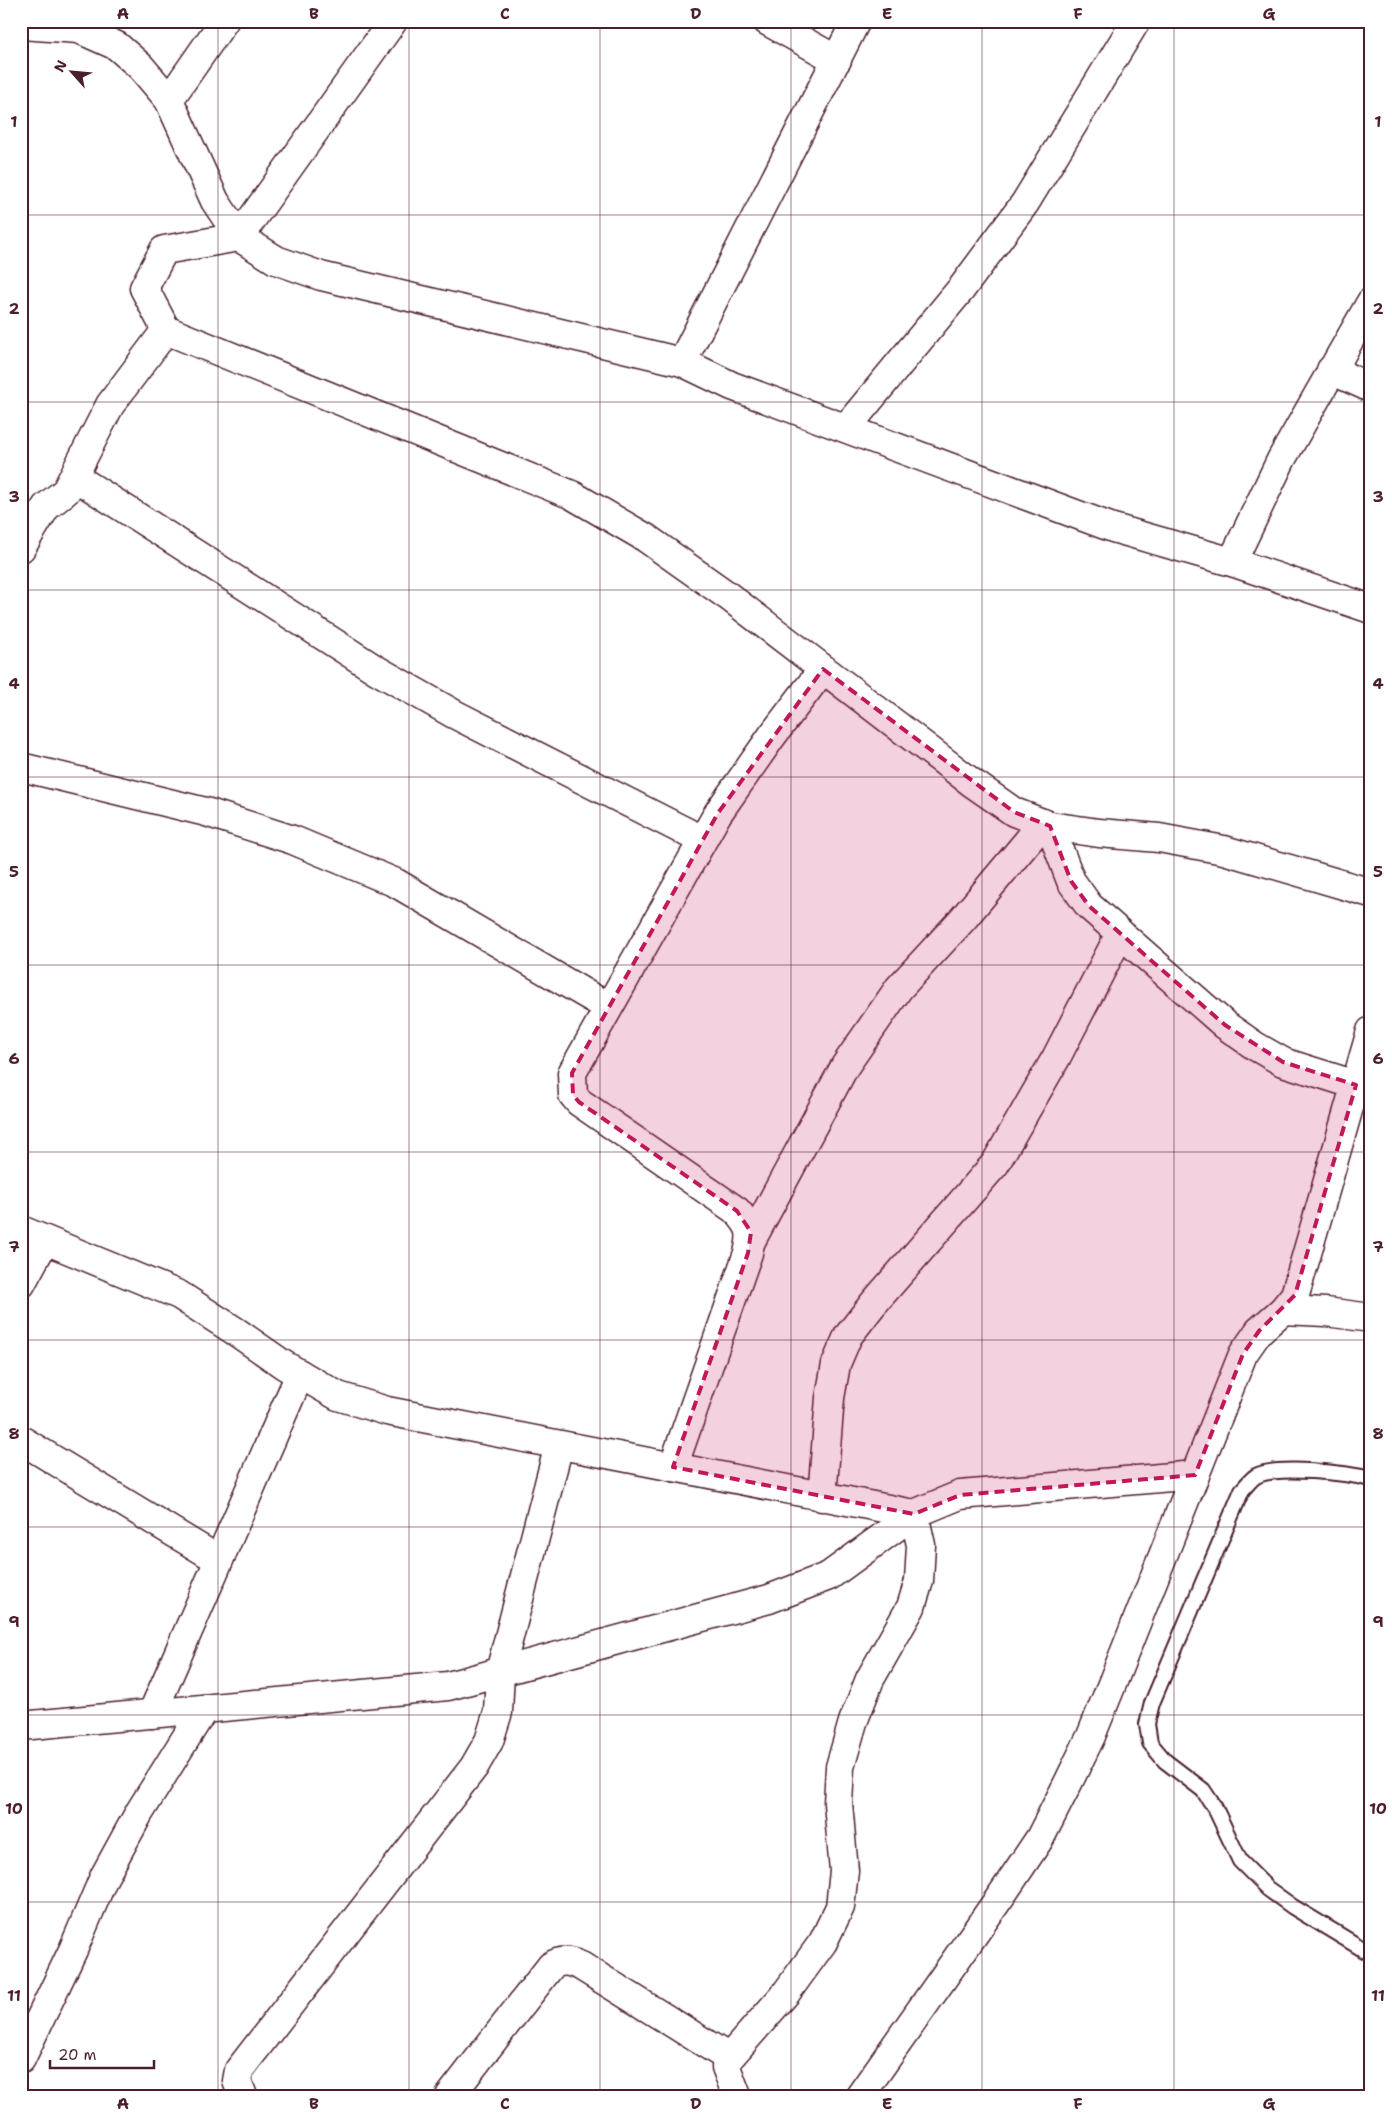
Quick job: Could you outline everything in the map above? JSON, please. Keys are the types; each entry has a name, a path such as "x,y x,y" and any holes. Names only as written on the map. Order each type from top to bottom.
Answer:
{"street":[{"path":"169,100 224,21"},
{"path":"393,21 238,237 164,250 144,288 166,330 572,495 646,538 728,596 971,782 1014,812 1047,824 1099,833 1159,838 1224,850 1371,893"},
{"path":"767,21 837,60"},
{"path":"682,362 856,21"},
{"path":"846,428 962,288 1025,203 1136,21"},
{"path":"21,25 79,30 117,46 141,67 169,100 215,201 238,237 276,260 321,276 682,362 732,386 1113,528 1232,562 1371,609"},
{"path":"1232,562 1281,460 1371,302"},
{"path":"21,548 46,507 66,491 110,405 166,330"},
{"path":"1331,370 1371,388"},
{"path":"86,484 375,669 454,714 702,840"},
{"path":"751,1241 748,1224 737,1211 572,1096 572,1073 718,813 772,736 823,669"},
{"path":"21,767 206,812 293,840 396,883 608,1007"},
{"path":"1047,824 1071,880 1089,906 1225,1025 1255,1046 1283,1062 1356,1085"},
{"path":"673,1467 751,1241 845,1066 899,988 1047,824"},
{"path":"822,1496 830,1398 836,1364 848,1336 873,1304 995,1164 1056,1058 1120,934"},
{"path":"860,2096 1040,1838 1091,1736 1243,1354 1259,1331 1283,1310 1295,1295 1371,1031"},
{"path":"21,1284 33,1235 179,1296 300,1374 338,1396 386,1411 914,1514"},
{"path":"1283,1310 1326,1312 1371,1318"},
{"path":"152,1714 300,1374"},
{"path":"21,1440 219,1560"},
{"path":"243,2096 237,2081 239,2070 474,1766 489,1741 498,1712 500,1672 559,1445"},
{"path":"21,1726 448,1686 769,1599 829,1576 914,1514 960,1495 1195,1475"},
{"path":"738,2096 726,2067 729,2058 786,1992 823,1942 840,1906 844,1871 838,1803 840,1767 852,1722 870,1679 910,1607 918,1581 922,1545 914,1514"},
{"path":"21,2059 73,1950 104,1876 139,1813 204,1709"},
{"path":"450,2096 551,1966 559,1961 570,1961 581,1966 729,2058"}],"lane":[{"path":"1371,1479 1354,1475 1273,1470 1255,1477 1242,1490 1152,1703 1146,1724 1150,1743 1165,1761 1203,1790 1215,1808 1240,1860 1268,1889 1293,1907 1371,1954"}],"highlighted area":[{"path":"823,669 1014,812 1050,826 1071,881 1089,906 1225,1025 1283,1062 1356,1085 1295,1295 1259,1331 1243,1354 1195,1475 960,1495 914,1514 673,1467 748,1253 751,1232 737,1211 579,1102 573,1095 572,1073 718,813"}]}
